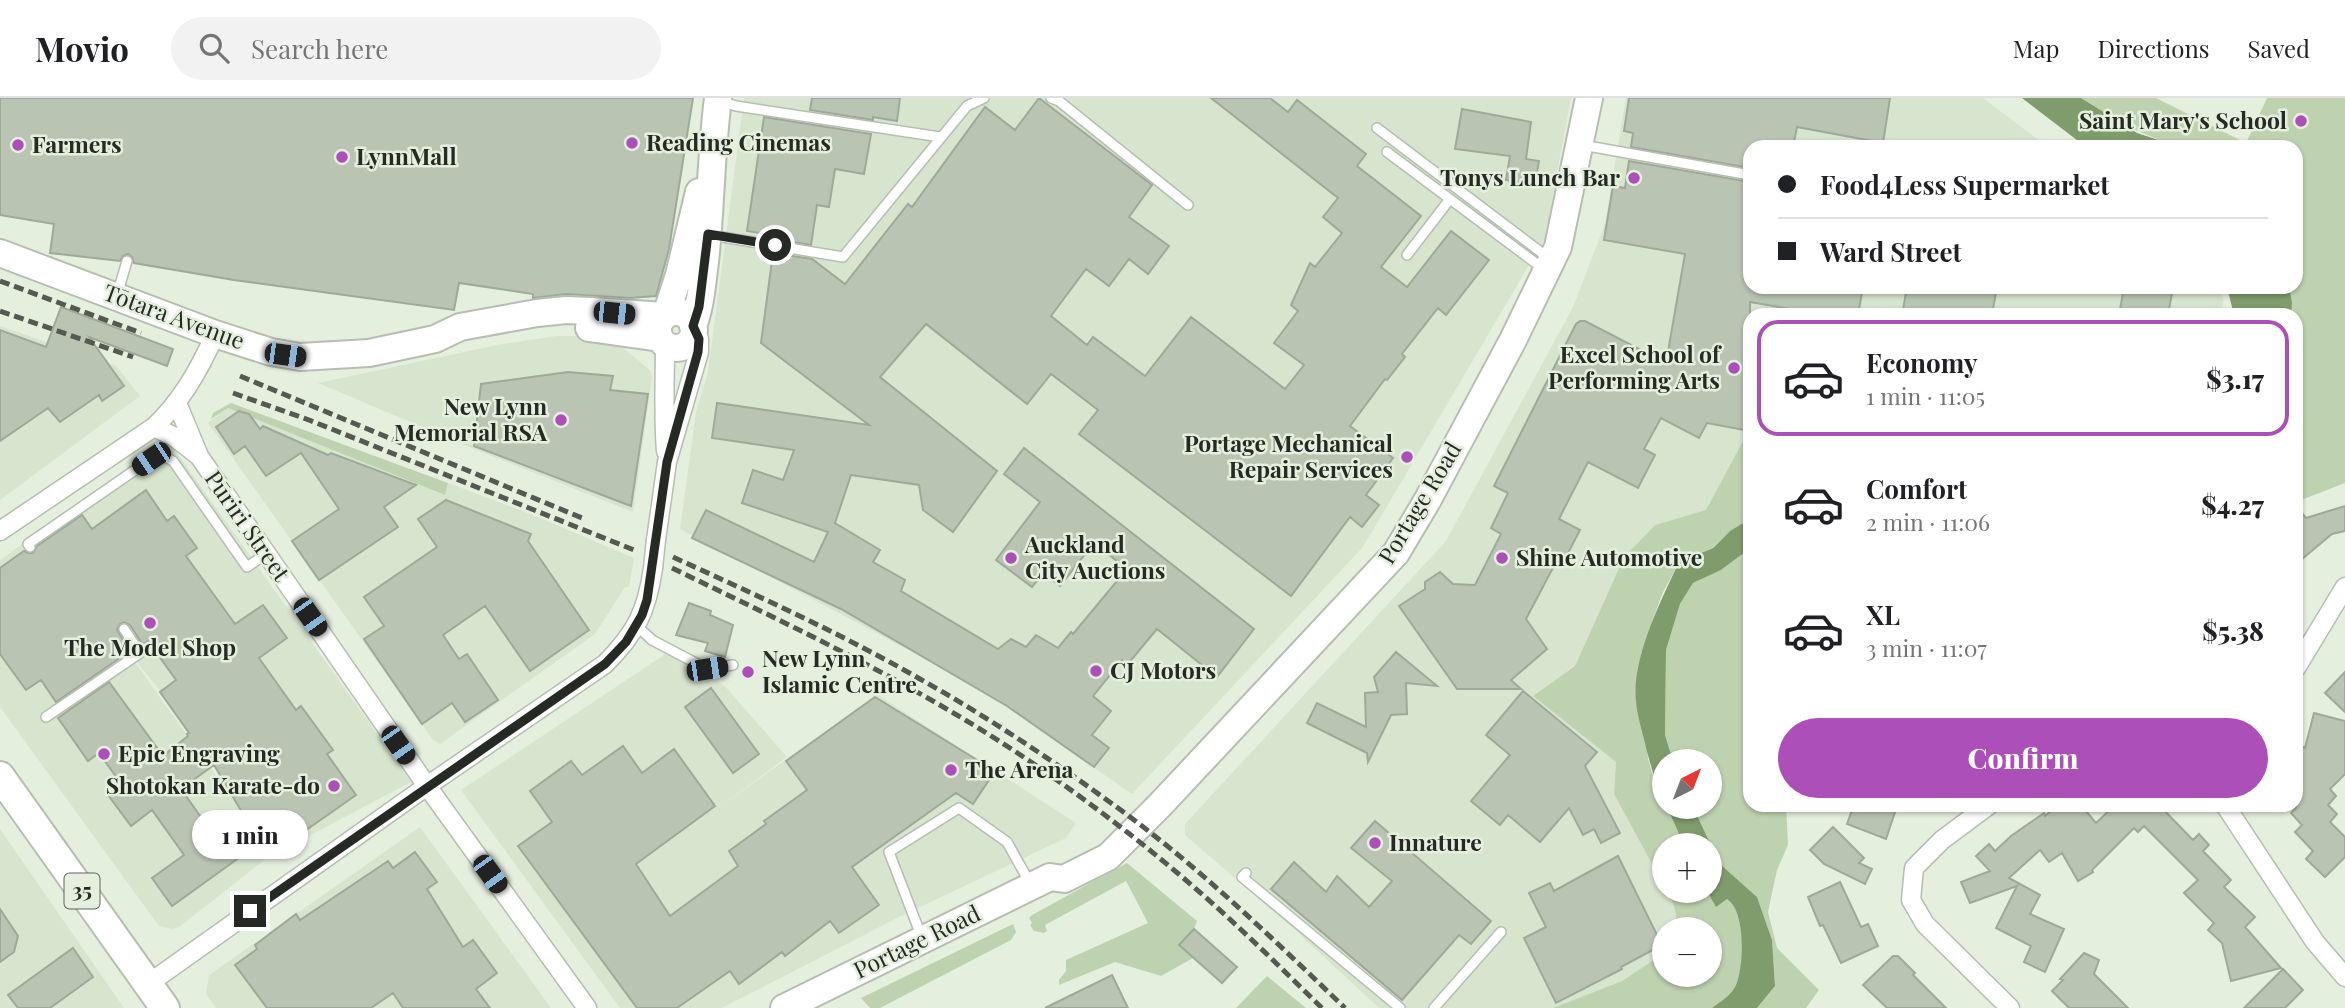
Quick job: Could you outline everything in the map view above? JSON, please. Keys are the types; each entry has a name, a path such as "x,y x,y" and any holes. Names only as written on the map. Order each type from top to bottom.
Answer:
{"main road":[{"name":"35","path":"0,776 165,1008"}],"street":[{"name":"Portage Road","path":"784,1008 1041,881 1055,866 1095,845 1130,835 1396,553 1427,501 1513,340 1549,266 1562,234 1589,98"},
{"path":"664,328 676,348 685,346 693,336 708,234 718,99"},
{"path":"667,462 663,413 664,328 713,145"},
{"name":"Tōtara Avenue","path":"0,253 215,334 271,352 312,358 369,353 435,340 463,342 539,329 664,328"},
{"name":"Tōtara Avenue","path":"435,340 460,327 473,324 571,310 664,328"},
{"path":"148,984 427,786 605,664 626,642 647,600 667,462 698,352 699,339 694,327"},
{"path":"0,531 154,427 187,390 215,334"},
{"name":"Pūriri Street","path":"177,403 199,456 427,786 587,1008"},
{"name":"Pūriri Street","path":"154,427 173,436 199,456"},
{"path":"2303,656 2345,587"},
{"path":"1980,812 1942,841 1914,868 1911,900 1926,924 2010,1008"},
{"path":"2230,812 2315,942 2345,977"}],"lane":[{"path":"708,234 843,257 967,106 984,98"},
{"path":"1051,98 1059,101 1188,205"},
{"path":"718,99 736,106 940,137"},
{"path":"1377,128 1549,266"},
{"path":"1581,145 1743,174"},
{"path":"1387,152 1450,199 1549,266"},
{"path":"1407,255 1450,199"},
{"path":"116,297 127,261"},
{"path":"30,547 28,544 151,459 161,455 173,461 247,567 266,554"},
{"path":"636,626 652,640 707,669 733,665"},
{"path":"46,717 140,653 124,629"},
{"path":"923,940 889,852 960,808 1007,842 1041,881"},
{"path":"1246,873 1242,877 1401,1008"},
{"path":"1434,1008 1501,932"}],"shaded area":[{"path":"744,98 1571,98 1545,238 1363,547 1132,794 1005,706 920,656 680,529 696,412 708,372"},
{"path":"1626,98 1983,98 2039,140 1743,140 1743,294 2221,294 2223,299 2222,308 1743,308 1743,444 1706,511 1655,525 1624,557 1575,666 1533,696 1616,762 1614,794 1652,864 1652,903 1673,903 1677,917 1652,917 1652,961 1622,981 1553,1008 1379,1008 1294,929 1185,835 1185,824 1446,541 1573,307 1605,224"},
{"path":"2022,98 2081,98 2137,133 2158,140 2077,140"},
{"path":"2081,98 2156,98 2240,140 2159,140 2119,123"},
{"path":"2267,98 2345,98 2345,483 2303,499 2303,308 2290,308 2288,294 2303,294 2303,140 2247,140"},
{"path":"2229,294 2290,294 2292,303 2292,308 2232,308"},
{"path":"0,326 116,366 140,396 0,500"},
{"path":"557,336 590,336 615,341 650,370 652,377 633,512 318,383 497,345"},
{"path":"231,403 448,483 445,495 228,408 211,419 213,413"},
{"path":"228,408 445,495 448,483 533,515 634,558 629,587 625,587 595,634 440,744 433,740 208,423"},
{"path":"167,439 411,782 288,847 122,644 272,854 179,927 172,929 156,922 0,707 0,560"},
{"path":"1743,443 1743,524 1730,531 1712,548 1679,562 1662,594 1638,675 1652,773 1652,819 1672,819 1679,833 1652,833 1652,864 1614,794 1616,762 1533,696 1575,666 1624,557 1655,525 1706,510"},
{"path":"1743,523 1743,554 1721,570 1693,583 1680,604 1666,650 1665,735 1669,749 1652,749 1652,769 1637,706 1636,685 1643,648 1679,562 1713,548 1730,531"},
{"path":"1743,554 1743,812 1786,812 1788,845 1777,870 1768,912 1777,948 1819,990 1806,1008 1757,1008 1775,986 1772,940 1757,897 1722,866 1722,833 1705,833 1699,819 1722,819 1722,749 1669,749 1665,736 1666,650 1680,604 1693,583 1721,570"},
{"path":"667,653 724,685 787,757 719,807 878,695 1076,823 1066,838 901,916 722,1008 620,1008 461,790"},
{"path":"1672,819 1699,819 1705,833 1679,833"},
{"path":"420,827 551,1008 216,1008 206,994 209,975"},
{"path":"0,829 124,1008 0,1008"},
{"path":"1127,863 1197,921 1194,929 1179,945 1193,958 1161,976 1115,962 1059,985 1059,980 1066,971 1066,960 1148,923 1126,881 1045,925 1047,931 1044,933 1034,931 1029,918"},
{"path":"1722,866 1757,897 1772,940 1775,986 1757,1008 1712,1008 1734,989 1741,965 1742,939 1738,915 1727,899 1722,903"},
{"path":"1727,899 1733,905 1741,926 1742,953 1739,976 1729,995 1712,1008 1553,1008 1622,981 1652,961 1652,987 1722,987 1722,917 1676,917 1673,903 1714,903 1716,906"},
{"path":"1013,924 1016,932 1011,940 880,1008 870,1008 861,998"},
{"path":"1267,976 1306,1008 1236,1008"}],"building":[{"name":"LynnMall","path":"0,98 693,98 669,249 656,296 630,298 566,294 533,298 533,294 459,283 454,310 234,280 134,263 128,254 120,261 50,253 54,224 0,215"},
{"path":"812,98 900,98 897,121 810,110"},
{"path":"1039,98 1152,185 1129,217 1169,246 1148,274 1129,259 1109,286 1086,269 1051,316 1087,345 1093,337 1145,376 1191,317 1285,389 1304,365 1274,343 1298,311 1291,305 1310,263 1315,267 1342,233 1323,217 1338,198 1211,98 1270,98 1288,112 1297,100 1366,154 1357,166 1421,216 1381,267 1407,287 1451,231 1489,260 1446,315 1438,308 1402,354 1405,357 1350,426 1393,458 1366,495 1379,505 1362,527 1350,517 1291,596 1079,434 1098,410 1051,374 1027,404 926,324 880,377 997,471 953,532 923,510 919,485 851,475 835,523 880,550 873,562 905,580 901,591 998,649 1011,639 1026,647 1036,635 1058,648 1071,632 1073,634 1127,569 1094,543 1060,586 1043,573 1032,587 996,560 1040,502 1004,474 1024,448 1254,629 1217,677 1157,629 1127,665 1122,660 1093,696 1111,711 1092,735 1109,748 1094,767 1007,706 841,609 692,538 706,510 814,562 828,532 742,503 753,470 783,480 794,450 712,438 717,403 869,425 761,343 773,253 812,259 845,284 908,204 912,207 985,107 1015,130"},
{"path":"1629,98 1890,98 1883,140 1867,140 1797,127 1794,140 1743,140 1743,167 1631,147 1633,133 1624,131"},
{"path":"1462,109 1531,122 1526,159 1539,161 1535,185 1506,180 1510,156 1455,149"},
{"path":"764,117 871,134 864,174 835,169 829,207 817,205 811,245 747,231"},
{"path":"1629,161 1743,181 1743,294 1862,294 1859,308 1784,308 1750,302 1750,308 1743,308 1743,430 1707,423 1699,438 1661,418 1644,449 1655,455 1638,488 1588,462 1559,519 1580,530 1562,565 1556,562 1526,619 1547,649 1511,680 1521,689 1457,689 1399,606 1425,589 1425,582 1440,572 1453,584 1475,585 1501,534 1491,528 1508,493 1494,486 1576,324 1585,321 1666,363 1685,254 1604,240 1613,186 1625,188"},
{"path":"1906,294 1996,294 1993,308 1903,308"},
{"path":"2123,294 2172,294 2169,308 2120,308"},
{"path":"61,307 173,349 167,366 89,337 124,386 102,401 99,395 60,422 48,408 0,441 0,330 46,347"},
{"name":"New Lynn Memorial RSA","path":"568,372 613,376 610,390 648,394 631,506 474,446 481,384"},
{"path":"239,411 249,414 260,429 263,426 328,455 331,453 416,485 384,507 398,527 319,580 292,541 339,509 301,453 266,476 245,446 234,454 216,427"},
{"path":"146,490 167,521 174,516 197,548 186,556 235,624 263,605 287,638 259,658 296,710 301,706 333,750 327,754 356,795 272,854 243,814 214,765 181,789 213,834 220,829 240,857 172,906 152,878 184,855 152,810 131,826 108,795 122,785 99,753 88,761 58,718 109,682 163,756 189,733 160,692 176,680 148,641 143,645 130,625 124,622 117,630 130,651 56,702 41,680 26,690 0,654 0,568 24,551 33,553 37,546 82,515 92,529"},
{"path":"446,500 531,534 528,541 589,630 530,671 485,606 443,635 459,659 467,654 498,700 465,722 452,703 422,724 364,639 384,626 364,597 437,547 418,519"},
{"path":"2345,506 2345,531 2332,534 2303,558 2303,514 2306,518"},
{"path":"689,603 711,611 710,615 733,625 725,657 705,651 708,643 676,635"},
{"path":"1396,652 1437,686 1406,683 1407,714 1391,715 1368,762 1367,753 1307,723 1317,703 1366,727 1365,693 1378,692 1374,677"},
{"path":"2345,672 2345,712 2325,693"},
{"path":"711,688 759,754 733,773 685,707"},
{"path":"1523,691 1597,752 1585,766 1620,833 1601,843 1594,829 1583,835 1569,808 1540,842 1508,815 1500,825 1471,801 1510,755 1486,735"},
{"path":"875,697 995,771 973,804 956,793 852,867 879,905 839,933 830,921 785,956 782,952 739,984 730,971 677,1008 637,1008 518,846 552,822 530,791 571,761 582,775 623,746 642,773 674,749 715,806 636,864 670,916 738,866 729,851 807,790 786,761"},
{"path":"2314,713 2345,721 2345,774 2330,789 2336,796 2328,805 2337,814 2330,822 2345,837 2345,857 2325,877 2306,859 2313,851 2295,832 2302,825 2291,813 2303,812 2303,747 2305,748"},
{"path":"1851,812 1895,812 1886,839 1847,824"},
{"path":"2050,812 2087,812 2096,823 2108,812 2166,812 2193,840 2199,834 2209,845 2203,851 2231,880 2224,887 2255,917 2245,927 2281,968 2231,981 2222,943 2208,930 2214,923 2184,893 2198,880 2144,826 2138,832 2134,828 2093,872 2078,881 2062,853 2049,862 2040,850 2009,878 2040,895 2030,914 2064,929 2045,972 2024,962 2031,946 1996,928 2017,886 1970,903 1961,882 1990,871 1976,856 1989,844 1995,851 2044,813 2045,816"},
{"path":"1375,821 1491,921 1471,944 1459,935 1402,1000 1271,889 1294,862 1326,892 1337,876 1369,907 1392,881 1351,848"},
{"path":"1833,827 1864,858 1859,863 1872,869 1865,884 1824,864 1810,850"},
{"path":"415,852 437,882 427,889 463,947 473,940 497,973 476,989 490,1008 403,1008 393,993 371,1008 267,1008 235,965 257,949 255,945 296,914 300,920 388,861 393,868"},
{"path":"1618,856 1652,925 1652,950 1556,1003 1524,938 1546,927 1529,893 1550,883 1554,891"},
{"path":"1840,882 1861,927 1868,924 1878,946 1841,963 1823,925 1820,926 1808,897"},
{"path":"0,909 18,936 14,952 0,962"},
{"path":"1194,929 1237,967 1222,983 1179,945"},
{"path":"73,948 93,977 50,1008 18,1008 8,995"},
{"path":"2084,953 2099,960 2094,974 2128,1008 2069,1008 2052,991"},
{"path":"1893,956 1898,956 1946,1008 1887,1008 1863,985"},
{"path":"2283,969 2303,990 2285,1008 2244,1008"},
{"path":"1112,975 1128,1008 1045,1008"}],"railway":[{"path":"0,281 141,333"},
{"path":"0,311 133,357"},
{"path":"240,376 582,518"},
{"path":"233,393 309,420 634,550"},
{"path":"673,557 798,615 890,662 1041,754 1172,850 1231,901 1345,1008"},
{"path":"672,568 862,662 955,714 1044,771 1184,879 1322,1008"}],"place":[{"name":"Saint Mary's School","path":"2301,121"},
{"name":"Reading Cinemas","path":"632,143"},
{"name":"Farmers","path":"18,145"},
{"name":"LynnMall","path":"342,157"},
{"name":"Tonys Lunch Bar","path":"1634,178"},
{"name":"Excel School of Performing Arts","path":"1734,368"},
{"name":"New Lynn Memorial RSA","path":"561,420"},
{"name":"Portage Mechanical Repair Services","path":"1407,457"},
{"name":"Auckland City Auctions","path":"1011,558"},
{"name":"Shine Automotive","path":"1502,558"},
{"name":"The Model Shop","path":"150,623"},
{"name":"CJ Motors","path":"1096,671"},
{"name":"New Lynn Islamic Centre","path":"748,672"},
{"name":"Epic Engraving","path":"104,754"},
{"name":"The Arena","path":"951,770"},
{"name":"Shotokan Karate-do","path":"334,786"},
{"name":"Innature","path":"1375,843"}],"route":[{"path":"250,911 594,672 626,642 642,615 647,600 667,462 698,352 699,339 693,326 699,307 708,234 775,245"}]}
